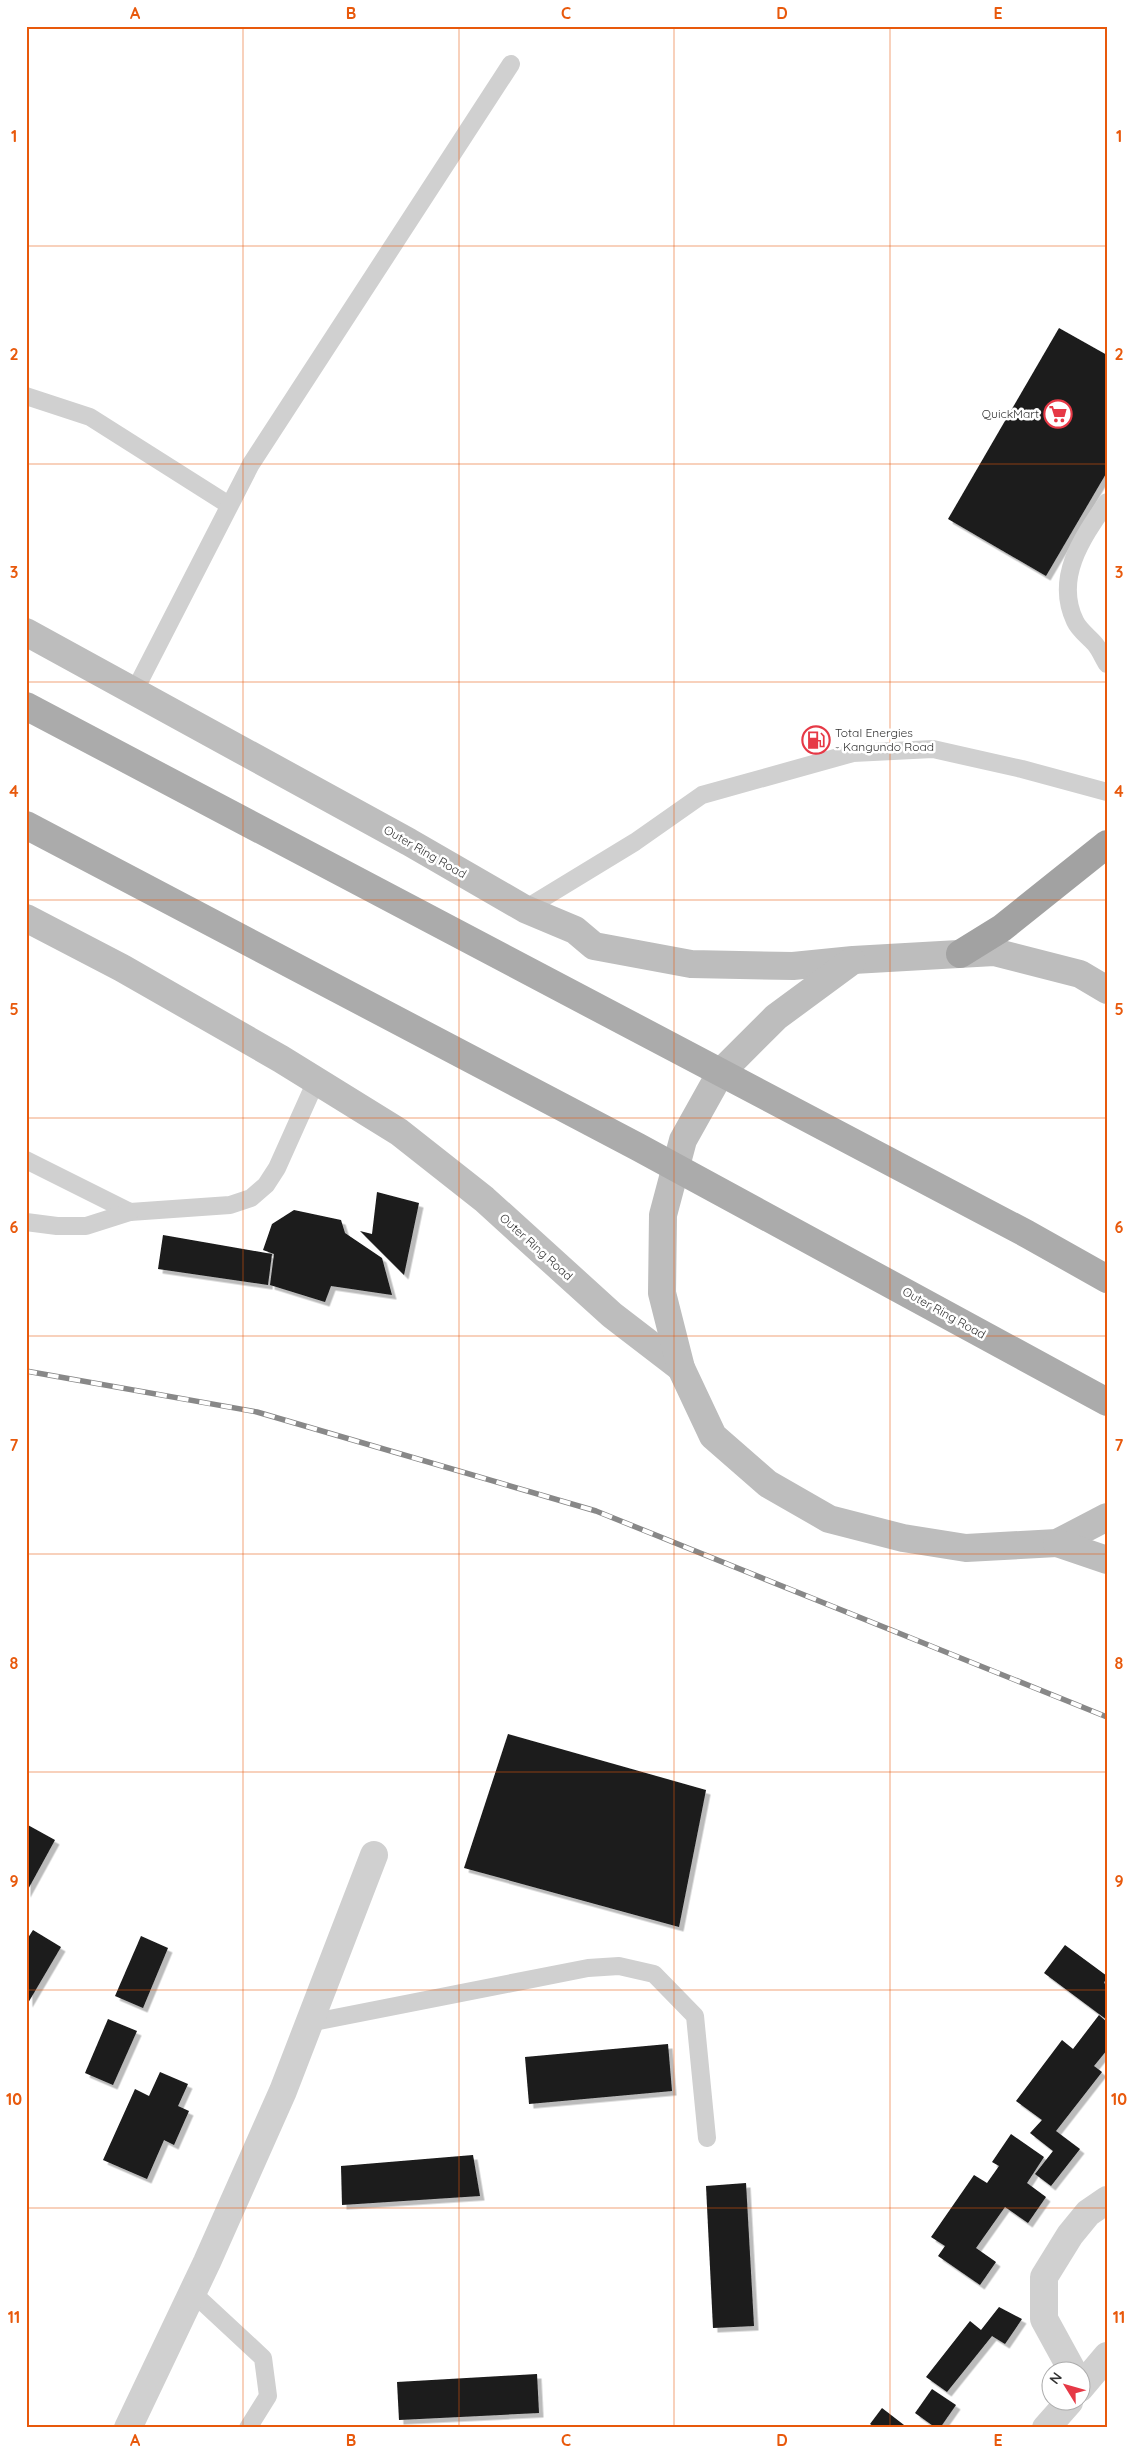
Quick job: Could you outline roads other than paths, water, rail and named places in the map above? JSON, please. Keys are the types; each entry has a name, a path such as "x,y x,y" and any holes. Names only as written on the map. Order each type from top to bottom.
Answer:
{"highway":[{"path":"960,954 1002,928 1105,845"}],"main road":[{"name":"Outer Ring Road","path":"26,632 135,690 408,842 525,910 575,930 594,946 691,964 793,966 854,960 994,952 1080,974 1107,990"},
{"path":"26,706 1027,1234 1107,1279"},
{"name":"Outer Ring Road","path":"26,825 638,1147 1107,1402"},
{"name":"Outer Ring Road","path":"26,918 122,968 316,1081 399,1132 469,1186 612,1315 681,1368"},
{"name":"Outer Ring Road","path":"854,960 776,1017 721,1072 683,1140 663,1215 662,1235 662,1293 681,1368 713,1436 768,1484 829,1518 903,1538 966,1548 1056,1542 1107,1517"},
{"name":"Outer Ring Road","path":"1056,1542 1107,1560"}],"street":[{"path":"128,2428 193,2292 283,2091 374,1855"},
{"path":"1065,2362 1044,2319 1044,2276 1070,2235 1088,2212 1107,2200"},
{"path":"1090,2373 1107,2356"},
{"path":"1046,2428 1058,2412"}],"lane":[{"path":"135,690 251,464 510,64"},
{"path":"26,396 90,417 229,505"},
{"path":"1107,502 1084,535 1069,568 1068,600 1076,623 1097,647 1107,664"},
{"path":"525,910 635,842 702,795 853,753 933,749 1022,769 1107,792"},
{"path":"26,1222 57,1226 86,1226 130,1212 209,1208 251,1198 266,1185 276,1168 316,1081"},
{"path":"26,1160 130,1212"},
{"path":"309,2022 588,1968 619,1966 654,1974 695,2016 707,2138"},
{"path":"193,2292 263,2358 268,2396 248,2428"}],"railway":[{"path":"26,1371 257,1412 596,1511 1107,1717"}],"place":[{"name":"QuickMart","path":"1058,414"},
{"name":"Total Energies - Kangundo Road","path":"816,740"}]}
